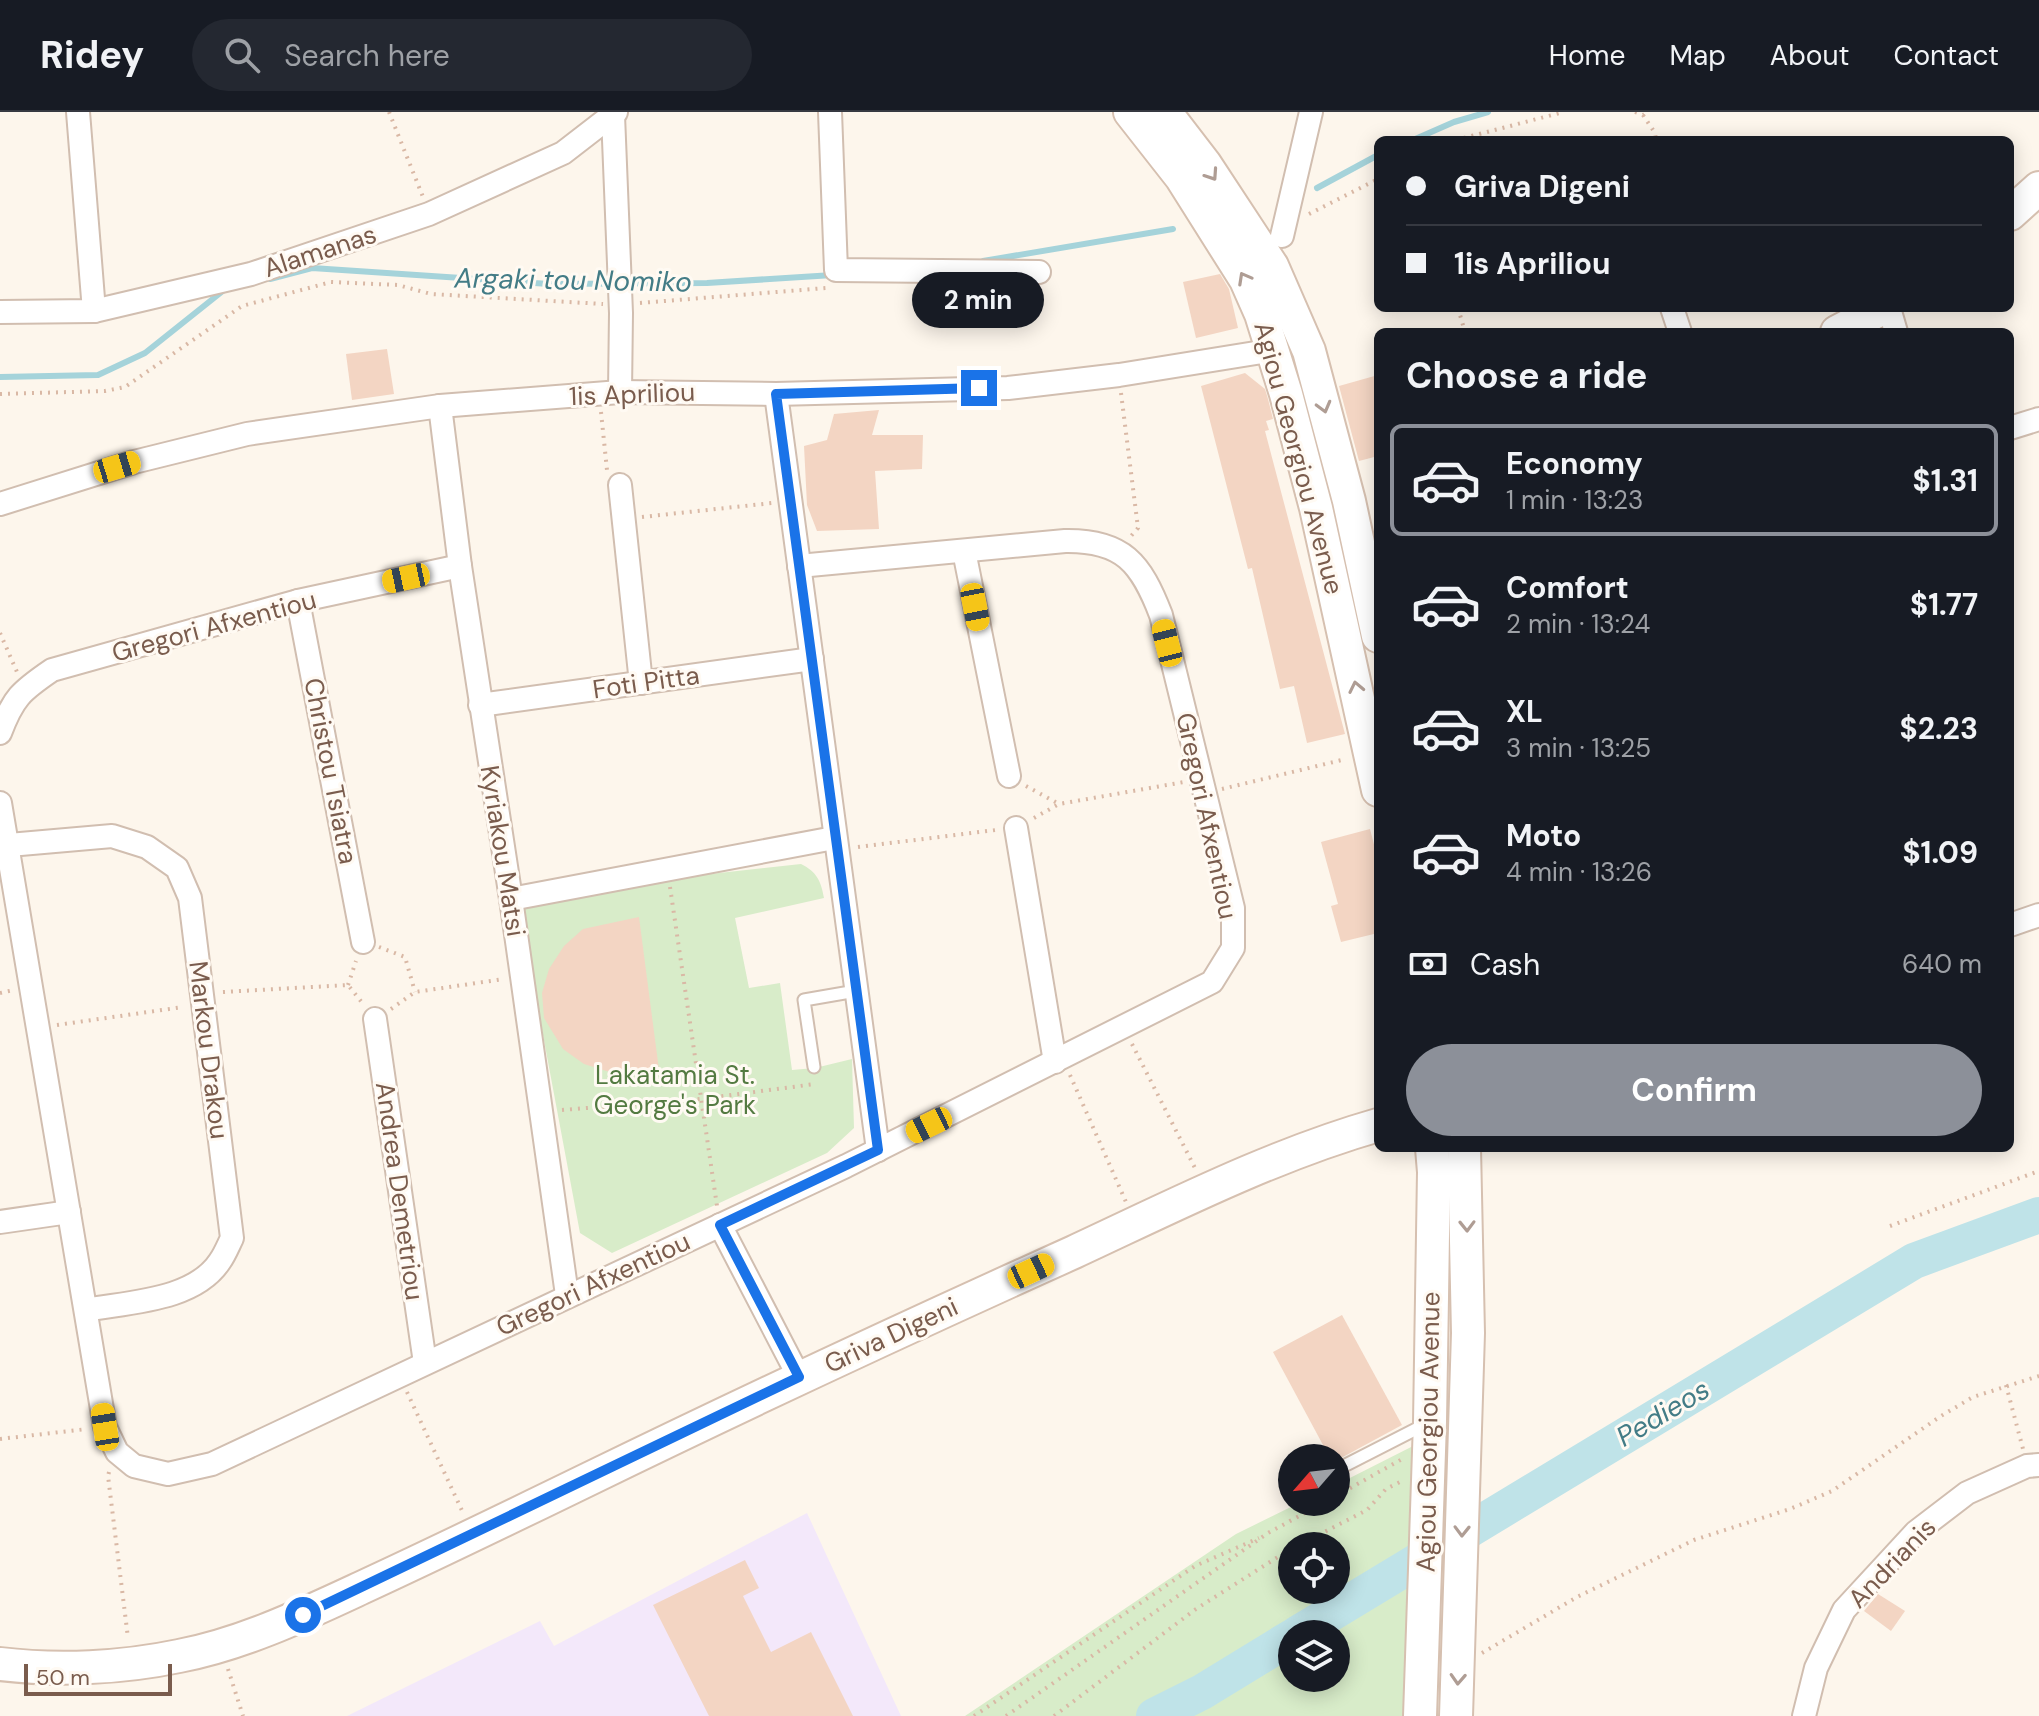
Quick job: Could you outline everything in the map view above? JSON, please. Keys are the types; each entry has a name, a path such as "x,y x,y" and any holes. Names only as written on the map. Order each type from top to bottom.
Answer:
{"main road":[{"name":"Agiou Georgiou Avenue","path":"1130,112 1181,177 1246,280 1274,350 1316,508 1374,772"},
{"name":"Agiou Georgiou Avenue","path":"1165,112 1205,164 1272,266 1309,351 1364,497 1374,596"},
{"path":"2014,210 2039,188"},
{"path":"1845,328 1878,312"},
{"path":"1316,508 1364,497"},
{"name":"Griva Digeni","path":"0,1664 30,1667 132,1664 221,1646 303,1615 799,1377 1135,1223 1327,1140 1374,1126"},
{"name":"Agiou Georgiou Avenue","path":"1420,1716 1423,1658 1414,1469 1430,1422 1432,1152"},
{"name":"Agiou Georgiou Avenue","path":"1456,1716 1468,1333 1464,1152"}],"street":[{"path":"78,112 94,311"},
{"path":"830,112 836,270 1039,272"},
{"path":"1282,236 1311,112"},
{"path":"610,392 621,309 614,114"},
{"name":"Alamanas","path":"0,312 94,311 251,274 429,214 563,153 614,114"},
{"name":"1is Apriliou","path":"0,504 134,462 247,434 440,406 610,392 776,394 1008,388 1119,375 1274,350"},
{"path":"776,394 878,1150"},
{"name":"Kyriakou Matsi","path":"440,406 460,566 567,1295"},
{"path":"2014,427 2039,419"},
{"path":"620,485 641,683"},
{"path":"799,566 1065,541 1090,541 1119,550"},
{"name":"Gregori Afxentiou","path":"117,1452 134,1466 168,1474 212,1464 878,1150 1212,982 1233,948 1233,908 1161,615 1150,587 1135,564 1119,550"},
{"path":"964,551 1009,776"},
{"name":"Gregori Afxentiou","path":"0,733 10,708 25,688 52,670 298,601 460,566"},
{"name":"Christou Tsiatra","path":"298,601 363,942"},
{"name":"Foti Pitta","path":"480,705 812,659"},
{"path":"0,803 105,1427 117,1452"},
{"path":"1016,828 1059,1060"},
{"name":"Markou Drakou","path":"9,845 112,836 147,847 177,868 190,898 232,1238 220,1263 197,1283 171,1294 86,1310"},
{"path":"511,899 668,869 835,844"},
{"path":"2014,924 2039,915"},
{"name":"Andrea Demetriou","path":"375,1019 425,1363"},
{"path":"0,1222 69,1212"},
{"path":"720,1225 799,1377"},
{"name":"Andrianis","path":"1804,1716 1816,1668 1844,1610 1916,1532 1967,1493 2033,1466"}],"lane":[{"path":"814,1067 804,1000 856,991"},
{"path":"1350,1463 1430,1422"}],"path":[{"path":"389,112 429,214"},
{"path":"1471,136 1564,112"},
{"path":"1635,112 1646,114 1655,136"},
{"path":"1282,236 1313,211 1374,181"},
{"path":"0,394 105,391 125,387 242,306 331,282 398,285 446,295 621,309 827,288"},
{"path":"1119,375 1138,528 1119,550"},
{"path":"610,392 606,469 620,485"},
{"path":"624,519 790,501"},
{"path":"0,633 25,688"},
{"path":"835,844 1016,828 1059,804 1203,786 1358,756"},
{"path":"1009,776 1059,804"},
{"path":"668,869 720,1225"},
{"path":"348,985 363,942 405,957 415,992"},
{"path":"348,985 375,1019 415,992 522,976"},
{"path":"39,1028 202,999 348,985"},
{"path":"1124,1027 1207,1192"},
{"path":"1059,1060 1135,1223"},
{"path":"541,1112 701,1099 817,1083 814,1067"},
{"path":"1890,1226 2039,1171"},
{"path":"399,1375 473,1535"},
{"path":"1460,1654 1694,1540 1790,1509 1832,1491 1973,1397 2039,1376"},
{"path":"2006,1385 2033,1466"},
{"path":"0,1439 105,1427"},
{"path":"117,1452 108,1476 132,1664"},
{"path":"1350,1491 1414,1469"},
{"path":"1324,1532 1367,1510 1386,1489 1414,1469"},
{"path":"974,1716 1195,1566 1299,1516"},
{"path":"1006,1716 1268,1533"},
{"path":"1054,1716 1196,1609 1278,1557"},
{"path":"221,1646 243,1716"}],"shaded area":[{"path":"807,1513 901,1716 347,1716 540,1621 554,1646"}],"green space":[{"name":"Lakatamia St. George's Park","path":"801,864 817,878 824,898 735,918 749,988 780,983 792,1070 852,1059 854,1128 827,1153 612,1253 580,1233 537,1003 523,906 638,882"},
{"path":"1421,1442 1406,1716 965,1716 1236,1534 1278,1513 1278,1516 1350,1516 1350,1478"}],"building":[{"path":"1220,274 1229,289 1238,328 1196,338 1183,282"},
{"path":"387,349 394,394 352,400 346,354"},
{"path":"1245,373 1265,389 1268,399 1273,419 1266,421 1269,430 1265,431 1345,734 1307,743 1294,686 1280,689 1252,568 1248,569 1201,386"},
{"path":"1374,376 1374,457 1359,461 1339,386"},
{"path":"879,410 872,435 923,435 922,469 875,471 879,529 817,531 807,505 804,446 827,440 834,414"},
{"path":"1370,829 1374,844 1374,934 1341,942 1331,906 1338,904 1321,842"},
{"path":"639,917 659,1070 616,1074 584,1064 563,1049 544,1018 542,993 549,969 564,946 583,929"},
{"path":"1342,1315 1402,1425 1350,1453 1350,1444 1322,1444 1273,1352"},
{"path":"745,1560 759,1588 743,1596 771,1652 811,1632 853,1716 709,1716 653,1605"},
{"path":"1878,1594 1905,1611 1891,1631 1864,1611"}],"waterway":[{"name":"Argaki tou Nomiko","path":"1422,136 1488,112"},
{"name":"Argaki tou Nomiko","path":"1317,188 1374,157"},
{"name":"Argaki tou Nomiko","path":"983,261 1173,229"},
{"name":"Argaki tou Nomiko","path":"270,279 312,268 549,284 707,283 833,275"},
{"name":"Argaki tou Nomiko","path":"0,377 98,375 145,353 224,290"},
{"name":"Pedieos","path":"1320,1620 1914,1261 2039,1215"},
{"name":"Pedieos","path":"1154,1716 1202,1692 1278,1646"}],"route":[{"path":"303,1615 799,1377 720,1225 878,1150 776,394 979,388"}]}
